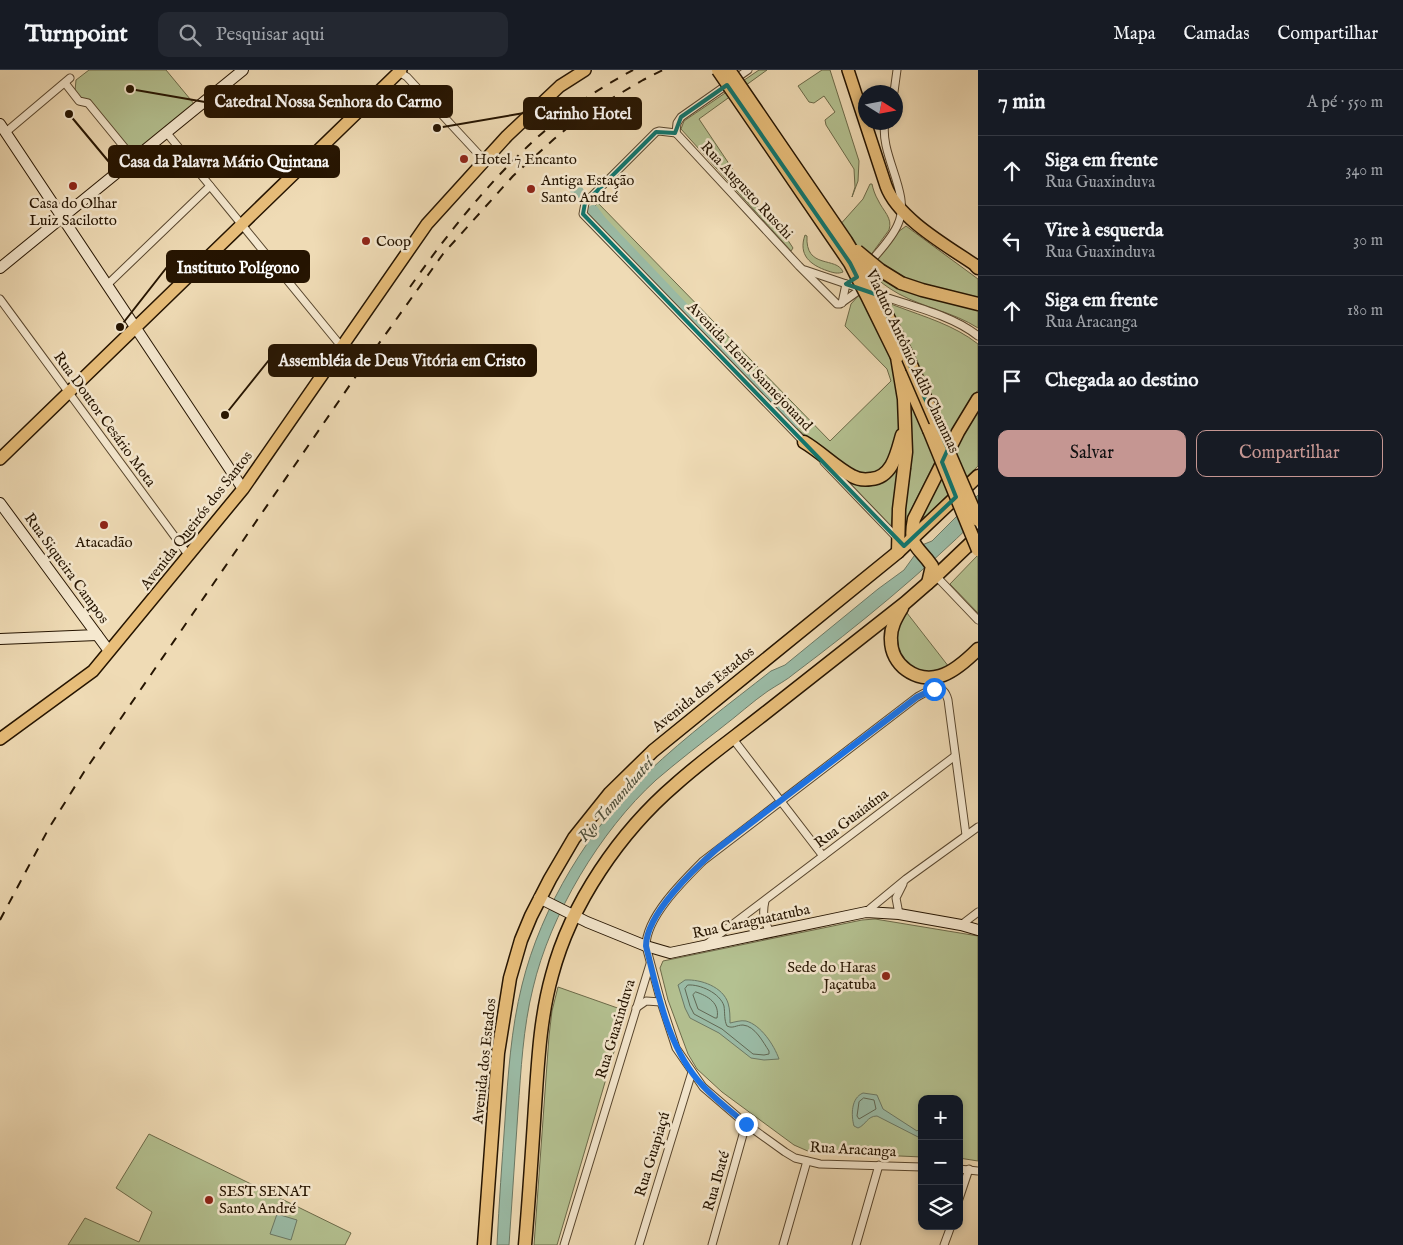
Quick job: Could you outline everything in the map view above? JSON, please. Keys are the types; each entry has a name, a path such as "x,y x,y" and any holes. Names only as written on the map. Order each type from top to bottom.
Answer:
{"highway":[{"name":"Viaduto Antônio Adib Chammas","path":"718,70 850,264 868,296 929,430 978,550"},
{"name":"Viaduto Antônio Adib Chammas","path":"729,70 870,279 891,320 939,426 978,520"},
{"path":"846,241 871,264 901,283 976,303"},
{"path":"897,357 906,423 905,468 899,509 905,545 931,564 932,580"},
{"path":"905,545 916,513 958,432 978,399"},
{"path":"804,442 852,477 871,479 885,474 896,456 906,423"},
{"name":"Avenida dos Estados","path":"484,1245 500,1033 506,996 521,940 544,901 574,838 610,793 653,751 905,545 978,476"},
{"path":"525,1245 541,1026 552,973 570,914 610,857 638,822 676,783 905,603 978,536"},
{"path":"905,603 891,631 892,647 898,662 910,673 926,678 942,676 978,649"}],"main road":[{"path":"848,70 891,197 901,211 977,267"},
{"path":"0,459 400,71"},
{"name":"Avenida Queirós dos Santos","path":"0,739 89,675 243,489 427,224 484,160 553,92 581,71"}],"street":[{"path":"0,268 243,70"},
{"path":"676,134 677,123 680,117 748,70"},
{"path":"895,85 897,70"},
{"path":"400,71 484,160"},
{"path":"134,158 88,103 79,101 67,81 3,128 243,489"},
{"path":"842,303 846,284 861,274 898,224 901,211 900,197 885,140 885,130"},
{"path":"166,132 341,346"},
{"name":"Avenida Henri Sannejouand","path":"676,134 656,132 585,203 583,214 905,545"},
{"name":"Rua Augusto Ruschi","path":"676,134 799,266 837,304 842,303"},
{"path":"108,285 210,186"},
{"name":"Rua Augusto Ruschi","path":"799,266 814,274 952,321 978,336"},
{"path":"861,274 876,288 898,302"},
{"path":"842,303 860,289"},
{"name":"Rua Doutor Cesário Mota","path":"0,299 189,556"},
{"name":"Rua Siqueira Campos","path":"0,503 109,651"},
{"path":"932,580 978,620"},
{"path":"0,639 97,635"},
{"name":"Rua Guaxinduva","path":"564,1245 650,964 646,946 648,933 652,922 688,875 717,849 917,697 930,690 942,690 946,693 954,756"},
{"path":"733,739 823,856"},
{"path":"954,756 966,835"},
{"name":"Rua Guaiaúna","path":"704,946 954,756"},
{"path":"866,912 978,827"},
{"path":"899,914 896,898 906,880"},
{"name":"Rua Caraguatatuba","path":"544,901 646,946 670,953 866,912 899,914 962,925 978,930"},
{"path":"765,901 763,915 770,932"},
{"path":"962,925 978,912"},
{"name":"Rua Aracanga","path":"650,964 676,1048 703,1087 746,1124 784,1152 795,1158 807,1161 820,1164 918,1167"},
{"path":"635,1009 643,1002 651,1000 661,1002"},
{"name":"Rua Guapiaçú","path":"639,1245 692,1072"},
{"name":"Rua Ibaté","path":"712,1245 746,1124"},
{"path":"783,1245 807,1161"},
{"path":"856,1245 878,1165"},
{"path":"963,1169 978,1171"},
{"path":"963,1187 969,1169"},
{"path":"944,1245 949,1230"}],"highlighted area":[{"path":"727,85 850,263 857,277 846,284 878,295 948,449 942,462 956,497 904,546 583,214 585,203 656,132 675,133 681,117"}],"shaded area":[{"path":"89,70 166,70 195,105 137,152 131,151 89,100 82,99 75,91 76,80"},
{"path":"759,70 767,70 699,119 770,225 776,222 793,248 791,251 681,129 684,121"},
{"path":"822,70 830,70 859,161 858,181 852,197 855,187 854,169 826,125 825,120 835,112 824,96 814,103 809,102 798,86"},
{"path":"870,184 872,184 876,196 889,218 890,226 862,267 838,227 863,199"},
{"path":"598,203 830,441 891,381 887,369 845,326 851,304 859,295 878,299 939,322 969,337 978,344 978,390 934,464 911,510 907,526 904,525 903,512 911,468 899,467 891,526 835,468 873,483 886,462 878,470 871,473 851,469 828,454 787,420 592,217 593,208"},
{"path":"906,226 978,279 978,297 966,295 963,307 978,309 978,328 959,318 899,294 870,273 869,269 898,232"},
{"path":"805,235 807,236 811,254 822,261 835,264 843,272 830,272 811,262 804,254 803,242"},
{"path":"978,411 978,466 925,517 922,517 954,451"},
{"path":"978,555 978,613 950,584"},
{"path":"907,613 949,667 934,672 927,672 913,667 902,657 898,651 896,637 897,630"},
{"path":"875,919 978,936 978,1161 963,1159 963,1095 918,1095 918,1157 810,1152 794,1145 722,1092 697,1069 688,1054 668,1000 660,968 663,961 862,920"},
{"path":"558,987 626,1011 557,1245 534,1245 549,1036 552,1011"},
{"name":"SEST SENAT Santo André","path":"149,1134 351,1233 345,1245 68,1245 85,1218 139,1242 152,1212 116,1188"}],"water":[{"path":"978,495 978,518 956,539 866,618 792,676 756,700 656,780 635,801 597,849 580,876 552,932 533,988 521,1065 509,1245 497,1245 509,1069 518,1002 530,956 555,898 570,870 607,818 627,794 662,759 771,671 785,665 904,570 922,545 932,541"},
{"path":"685,980 698,981 716,988 725,997 729,1005 730,1023 746,1021 752,1023 762,1031 779,1059 764,1060 751,1058 719,1033 690,1018 678,985"},
{"path":"863,1093 877,1095 883,1109 918,1130 918,1137 877,1116 871,1117 858,1128 854,1126 852,1112 854,1103 859,1095"},
{"path":"277,1214 297,1220 291,1240 270,1234"}],"waterway":[{"path":"571,183 578,192"},
{"path":"593,211 601,222 777,407 796,422"}],"railway":[{"path":"410,287 467,212 510,164 556,121 606,85 633,70"},
{"path":"0,920 49,828 84,772 365,363 443,254 513,176 554,139 582,116 663,70"}],"place":[{"name":"Catedral Nossa Senhora do Carmo","path":"130,89"},
{"name":"Casa da Palavra Mário Quintana","path":"69,114"},
{"name":"Carinho Hotel","path":"437,128"},
{"name":"Hotel 7 Encanto","path":"464,159"},
{"name":"Casa do Olhar Luiz Sacilotto","path":"73,186"},
{"name":"Antiga Estação Santo André","path":"531,189"},
{"name":"Coop","path":"366,241"},
{"name":"Instituto Polígono","path":"120,327"},
{"name":"Assembléia de Deus Vitória em Cristo","path":"225,415"},
{"name":"Atacadão","path":"104,525"},
{"name":"Sede do Haras Jaçatuba","path":"886,976"},
{"name":"SEST SENAT Santo André","path":"209,1200"}],"route":[{"path":"746,1124 703,1087 676,1048 646,946 646,939 652,922 688,875 717,849 917,697 934,689"}],"water label":[{"name":"Rio Tamanduateí","path":"615,799"}]}
